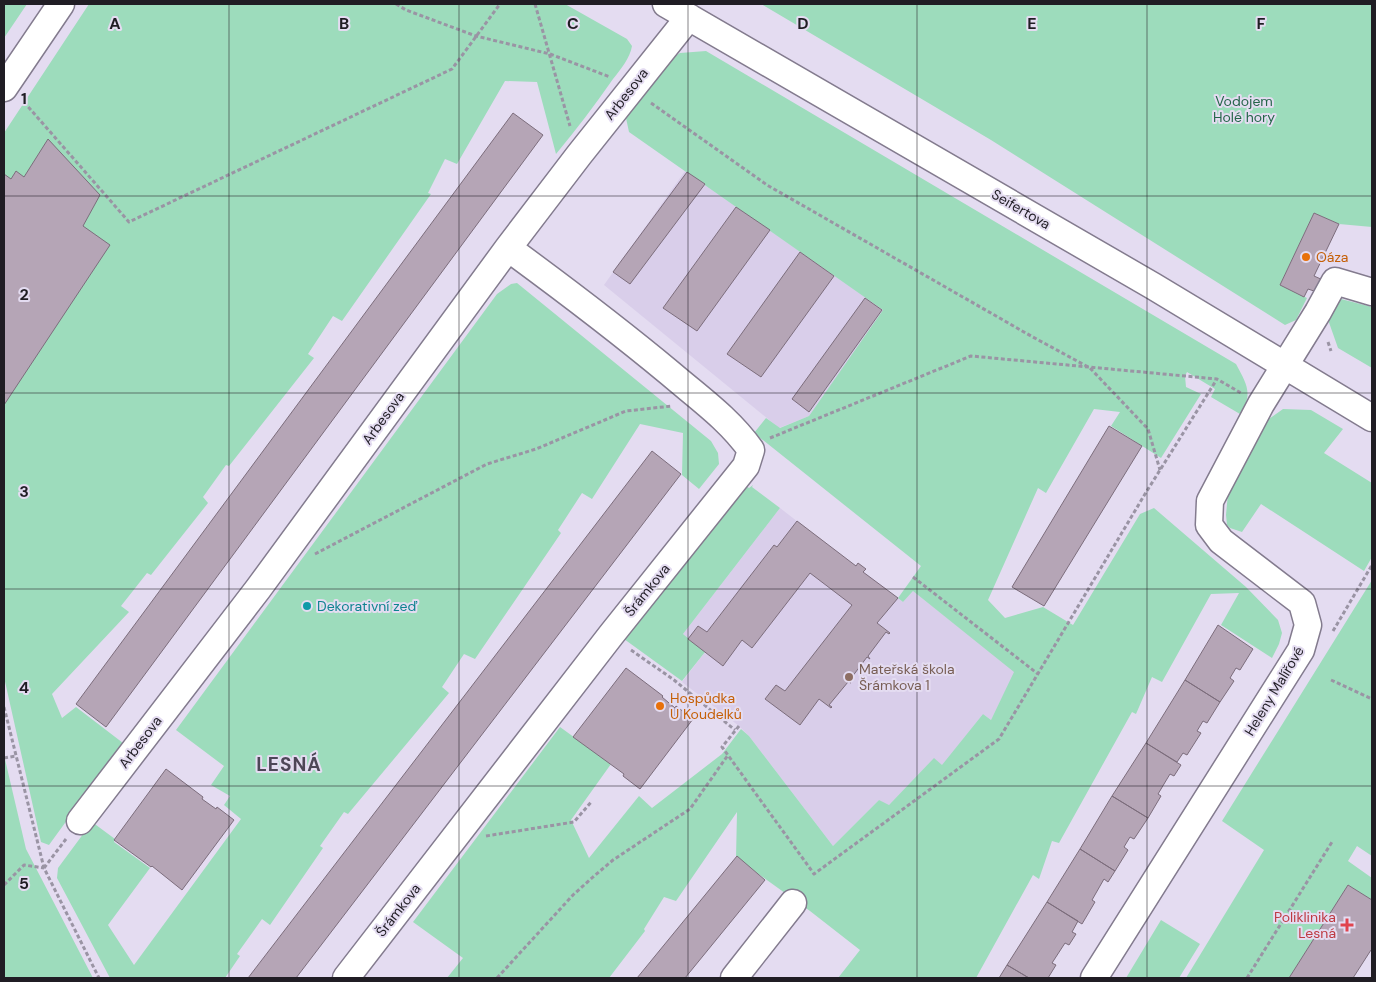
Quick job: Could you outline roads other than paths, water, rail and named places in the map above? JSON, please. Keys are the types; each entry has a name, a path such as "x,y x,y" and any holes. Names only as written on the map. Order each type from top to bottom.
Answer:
{"street":[{"path":"11,94 60,4"},
{"name":"Seifertova","path":"666,4 1145,281 1372,418"},
{"name":"Arbesova","path":"80,821 258,589 508,248 689,17"},
{"name":"Šrámkova","path":"346,978 611,635 746,466 750,450 741,437 712,407 612,326 508,248"},
{"name":"Heleny Malířové","path":"1094,978 1301,650 1308,625 1302,603 1221,541 1209,525 1210,501 1261,404 1335,282 1372,292"},
{"path":"734,978 793,903"}],"place":[{"name":"Oáza","path":"1306,257"},
{"name":"Dekorativní zeď","path":"307,606"},
{"name":"Mateřská škola Šrámkova 1","path":"849,677"},
{"name":"Hospůdka U Koudelků","path":"660,706"},
{"name":"Poliklinika Lesná","path":"1347,925"}],"district":[{"name":"LESNÁ","path":"289,764"}],"park label":[{"name":"Vodojem Holé hory","path":"1244,109"}]}
